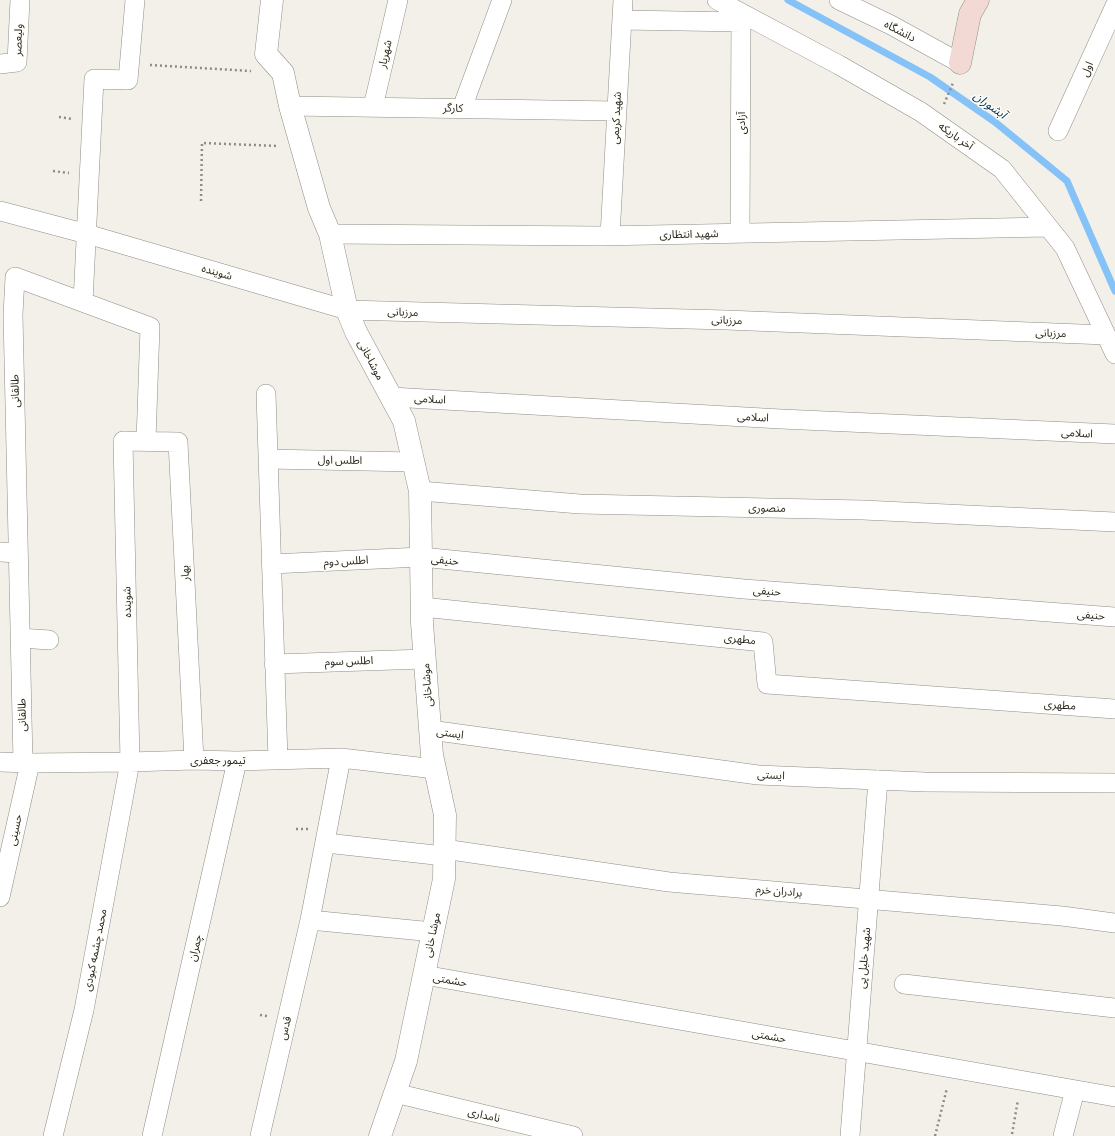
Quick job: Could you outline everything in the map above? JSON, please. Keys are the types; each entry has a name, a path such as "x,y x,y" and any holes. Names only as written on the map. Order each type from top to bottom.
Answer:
{"main road":[{"path":"960,63 970,14 978,0"}],"street":[{"name":"ولیعصر","path":"0,64 17,62 20,0"},
{"path":"83,302 94,80 128,80 135,0"},
{"name":"موشاخانی","path":"272,0 266,54 282,73 319,208 330,234 347,310 356,332 404,421 420,491 422,607 430,730"},
{"name":"شهریار","path":"373,107 398,0"},
{"path":"462,108 502,0"},
{"name":"شهید کریمی","path":"610,236 623,0"},
{"name":"آخر باریکه","path":"717,0 741,18 839,65 921,112 1002,169 1065,248 1115,354"},
{"name":"دانشگاه","path":"840,0 891,25 960,63"},
{"name":"اول","path":"1058,131 1115,6"},
{"path":"622,20 741,18"},
{"name":"آزادی","path":"740,233 741,18"},
{"name":"کارگر","path":"290,106 617,110"},
{"name":"شوینده","path":"0,211 87,234 347,310"},
{"name":"شهید انتظاری","path":"330,234 610,236 1048,226"},
{"name":"طالقانی","path":"26,762 20,638 9,553 13,315 16,278 150,327 146,441"},
{"name":"مرزبانی","path":"347,310 726,320 1106,335"},
{"path":"266,394 278,760"},
{"name":"اسلامی","path":"391,397 781,419 1115,434"},
{"name":"شوینده","path":"123,441 130,762"},
{"name":"بهار","path":"123,441 178,442 194,760"},
{"name":"اطلس اول","path":"268,459 413,462"},
{"name":"منصوری","path":"420,491 580,504 863,510 1115,522"},
{"name":"اطلس دوم","path":"271,564 421,557"},
{"name":"حنیفی","path":"421,557 744,589 1115,617"},
{"name":"مطهری","path":"422,607 763,642 767,684 1115,709"},
{"path":"20,638 49,640"},
{"name":"اطلس سوم","path":"274,664 425,658"},
{"name":"موشا خانی","path":"380,1136 406,1060 444,879 445,816 432,755 430,730"},
{"name":"ایستی","path":"430,730 758,775 925,782 1115,783"},
{"name":"تیمور جعفری","path":"0,762 237,761 341,758 435,768"},
{"name":"قدس","path":"260,1136 310,920 326,843 341,758"},
{"name":"چمران","path":"152,1136 237,761"},
{"name":"حسینی","path":"0,897 26,762"},
{"name":"محمد چشمه کبودی","path":"53,1136 84,1010 130,762"},
{"name":"شهید خلیل پی","path":"850,1136 878,780"},
{"path":"326,843 444,852"},
{"name":"برادران خرم","path":"444,852 669,882 1062,916 1115,923"},
{"path":"310,920 433,932"},
{"name":"حشمتی","path":"424,975 1115,1097"},
{"path":"904,984 1115,1008"},
{"path":"1063,1136 1075,1090"},
{"name":"نامداری","path":"395,1093 573,1136"}],"path":[{"path":"937,123 960,63"},
{"path":"130,64 282,73"},
{"path":"201,201 202,143 301,146"},
{"path":"935,1136 952,1068"},
{"path":"1012,1134 1022,1080"}],"waterway":[{"name":"آبشوران","path":"788,0 930,77 995,122 1067,181 1115,291"}]}
